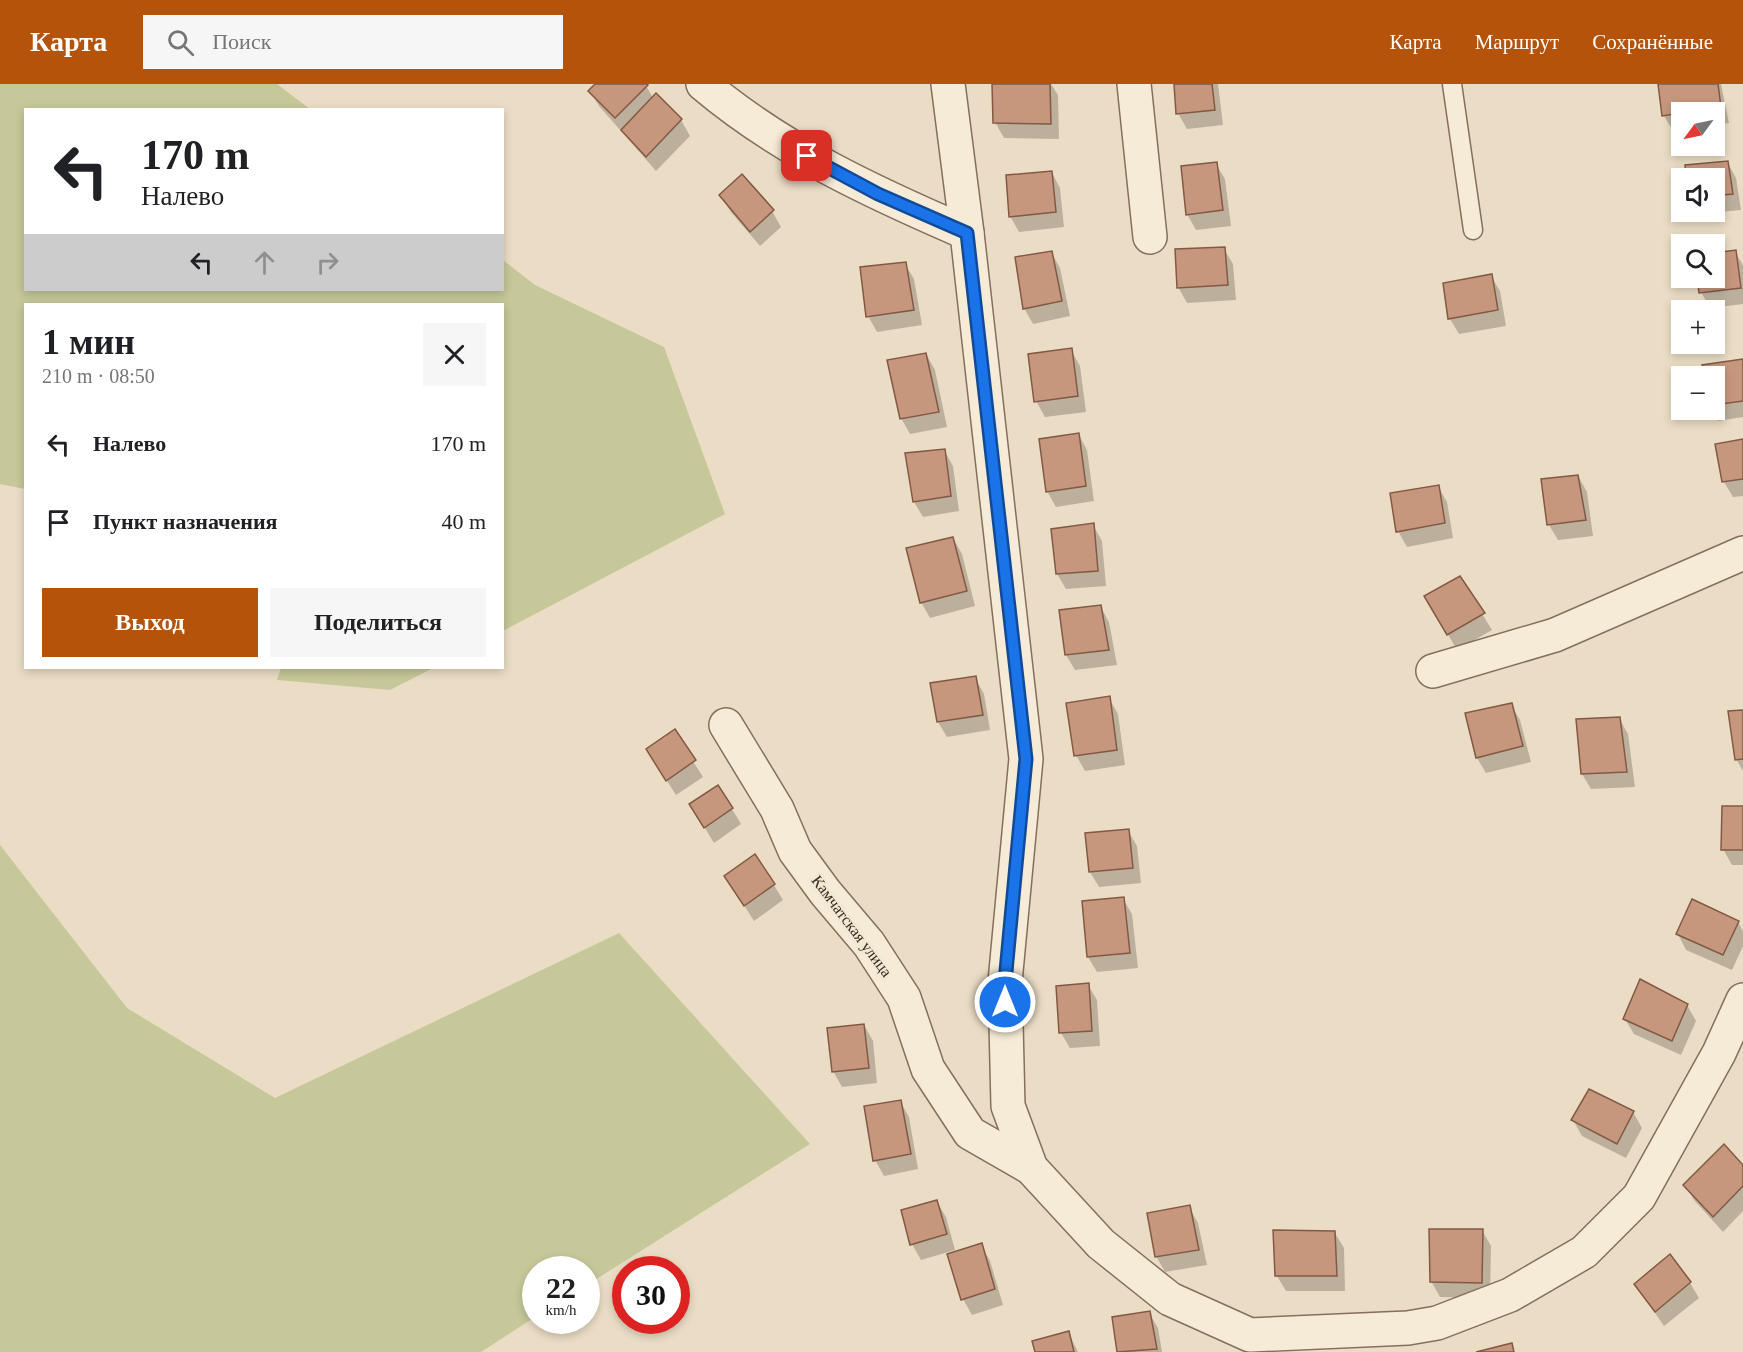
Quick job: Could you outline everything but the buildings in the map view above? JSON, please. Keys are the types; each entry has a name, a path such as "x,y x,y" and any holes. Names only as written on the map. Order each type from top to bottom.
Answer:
{"street":[{"path":"703,84 724,102 790,146 878,194 967,233"},
{"path":"948,84 1026,759 1005,982 1008,1106 1031,1168 1101,1244 1170,1299 1250,1335 1409,1340 1437,1323 1510,1295 1584,1252 1639,1197 1719,1053 1743,1000"},
{"path":"1134,84 1150,237"},
{"path":"1433,671 1555,635 1743,553"},
{"name":"Камчатская улица","path":"726,724 777,809 795,851 825,892 869,944 904,999 928,1068 970,1133 1031,1168"}],"lane":[{"path":"1452,84 1473,230"}],"green space":[{"path":"0,84 277,84 309,108 24,108 24,291 504,291 504,261 535,285 664,347 725,514 504,630 504,303 24,303 24,489 0,484"},
{"path":"281,669 431,669 390,690 277,680"},
{"path":"0,845 127,1008 275,1098 619,933 810,1144 633,1256 612,1256 612,1269 600,1277 600,1256 522,1256 522,1325 481,1352 0,1352"}],"route":[{"path":"807,156 878,194 967,233 1026,759 1005,1002"}]}
